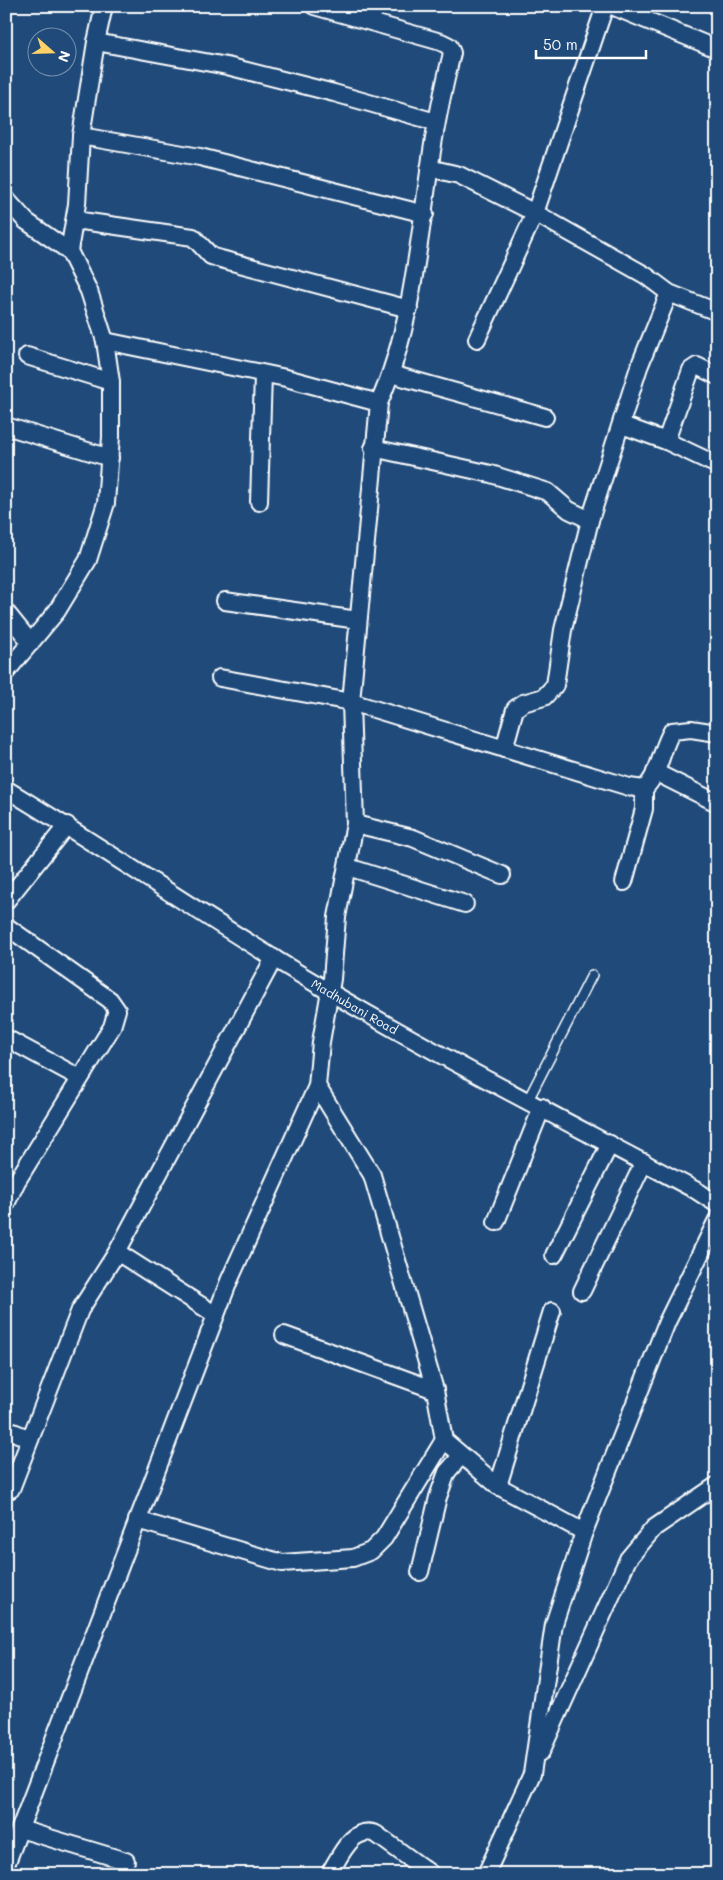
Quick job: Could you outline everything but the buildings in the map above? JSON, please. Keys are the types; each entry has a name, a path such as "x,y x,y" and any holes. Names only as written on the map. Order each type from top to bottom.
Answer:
{"street":[{"path":"69,251 75,220 81,136 96,42 104,6"},
{"path":"6,1865 229,1281 317,1086 321,1042 330,991 337,917 355,824 351,702 373,448 379,403 392,374 409,309 425,214 436,122 452,53 449,46 373,14 314,6"},
{"path":"477,339 535,213 605,6"},
{"path":"612,6 717,49"},
{"path":"96,42 227,66 334,93 436,122"},
{"path":"81,136 200,157 425,214"},
{"path":"429,168 459,175 535,213 645,275 669,293 717,312"},
{"path":"6,199 26,221 69,251 89,291 105,341 111,382 110,458 106,503 88,560 57,611 6,672"},
{"path":"75,220 193,237 211,256 409,309"},
{"path":"504,749 515,710 523,703 544,697 555,685 563,630 590,520 622,425 639,367 669,293"},
{"path":"105,341 263,375 379,403"},
{"path":"27,356 111,382"},
{"path":"666,441 691,370 697,366 717,376"},
{"path":"392,374 545,417"},
{"path":"259,502 263,375"},
{"path":"622,425 666,441 717,465"},
{"path":"6,426 110,458"},
{"path":"373,448 491,474 548,492 569,510 590,520"},
{"path":"225,601 358,620"},
{"path":"6,612 31,643"},
{"path":"220,678 351,702 628,787 644,789"},
{"path":"624,882 644,809 644,789 653,780 665,742 672,731 691,729 717,734"},
{"path":"655,772 717,803"},
{"name":"Madhubani Road","path":"6,789 67,825 274,958 330,991 644,1162 717,1204"},
{"path":"355,824 414,838 502,875"},
{"path":"6,901 67,825"},
{"path":"348,867 465,904"},
{"path":"6,926 115,1005 117,1010 116,1017 80,1078 12,1178 6,1204"},
{"path":"11,1489 80,1310 117,1252 274,958"},
{"path":"6,1038 80,1078"},
{"path":"317,1086 372,1175 435,1390 444,1440 498,1486 584,1532"},
{"path":"496,1222 535,1104"},
{"path":"554,1255 610,1144"},
{"path":"582,1291 644,1162"},
{"path":"532,1774 554,1624 584,1532 667,1322 717,1220"},
{"path":"117,1252 216,1315"},
{"path":"498,1486 552,1311"},
{"path":"284,1335 435,1390"},
{"path":"6,1429 30,1439"},
{"path":"137,1520 282,1563 353,1558 371,1551 384,1538 444,1440"},
{"path":"420,1572 438,1497 447,1472 461,1456"},
{"path":"486,1874 628,1559 654,1528 717,1485"},
{"path":"20,1829 126,1860"},
{"path":"329,1874 351,1840 362,1832 370,1831 431,1874"}],"lane":[{"path":"535,1104 592,975"}]}
